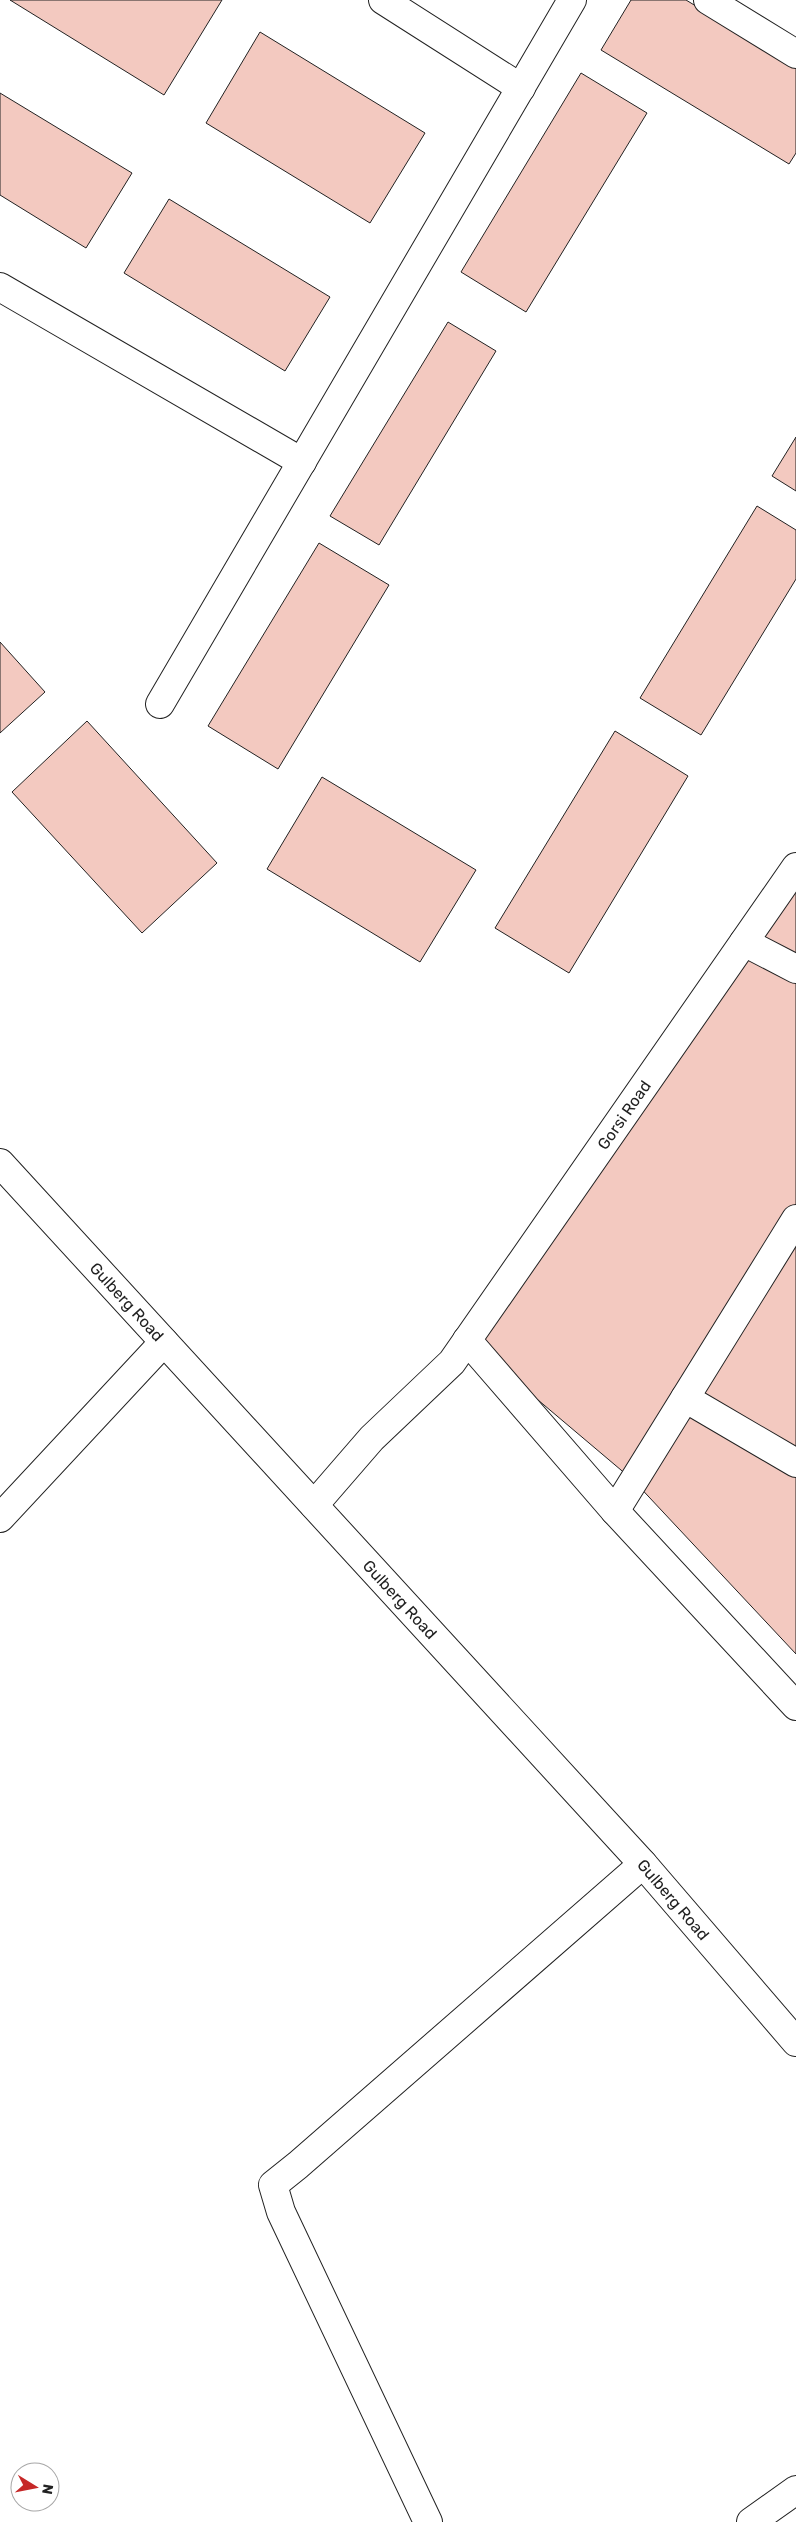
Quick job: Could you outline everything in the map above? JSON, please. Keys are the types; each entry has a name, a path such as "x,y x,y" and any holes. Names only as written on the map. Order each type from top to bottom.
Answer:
{"street":[{"path":"383,0 521,88"},
{"path":"160,704 572,0"},
{"path":"708,0 796,54"},
{"path":"0,287 302,462"},
{"name":"Gorsi Road","path":"314,1505 372,1438 459,1351 796,867"},
{"path":"744,942 796,969"},
{"name":"Gulberg Road","path":"0,1163 643,1864 796,2042"},
{"path":"615,1511 796,1219"},
{"path":"0,1518 164,1342"},
{"path":"459,1351 615,1511 796,1706"},
{"path":"685,1398 796,1463"},
{"path":"428,2522 281,2212 273,2185 643,1864"},
{"path":"751,2522 796,2490"}],"building":[{"path":"10,0 222,0 164,95"},
{"path":"631,0 686,0 796,67 796,153 789,164 601,50"},
{"path":"260,32 425,133 370,223 206,123"},
{"path":"581,73 647,113 526,312 461,272"},
{"path":"0,93 132,173 86,248 0,195"},
{"path":"169,199 330,297 285,371 124,273"},
{"path":"448,322 496,351 379,545 330,516"},
{"path":"796,437 796,491 772,476"},
{"path":"757,506 796,530 796,579 701,735 640,698"},
{"path":"319,543 389,585 278,769 208,726"},
{"path":"0,642 45,692 0,733"},
{"path":"87,721 217,863 142,933 12,792"},
{"path":"615,731 688,776 569,973 495,928"},
{"path":"322,777 476,870 420,962 267,869"},
{"path":"796,867 796,1654 634,1481 467,1340"}]}
